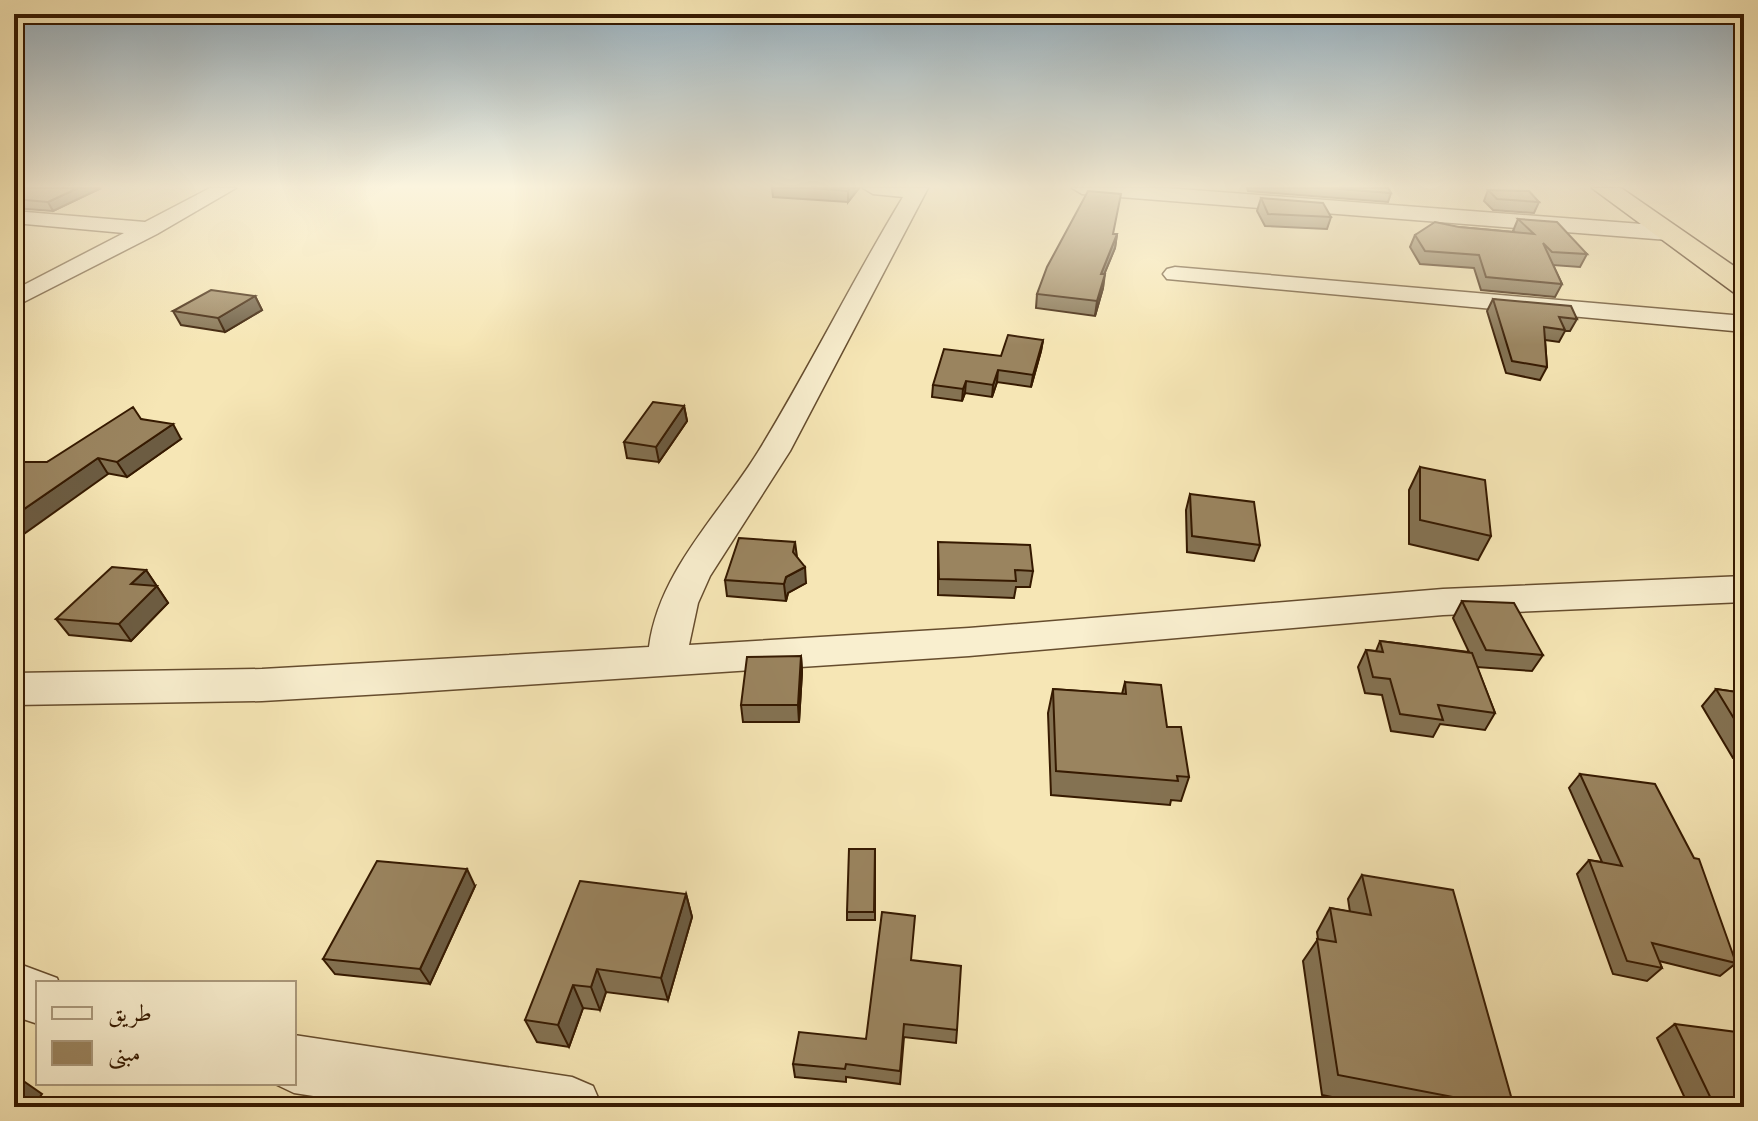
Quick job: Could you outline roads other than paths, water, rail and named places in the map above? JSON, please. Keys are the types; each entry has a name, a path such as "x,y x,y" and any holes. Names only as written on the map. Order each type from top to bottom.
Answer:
{"highway":[{"path":"1678,240 1744,286"}],"street":[{"path":"14,300 127,240"},
{"path":"668,661 668,644 678,604 699,562 772,455 890,240"},
{"path":"1175,274 1744,324"},
{"path":"14,689 262,685 969,642 1443,602 1744,589"},
{"path":"14,989 36,996"},
{"path":"296,1064 572,1107"}]}
